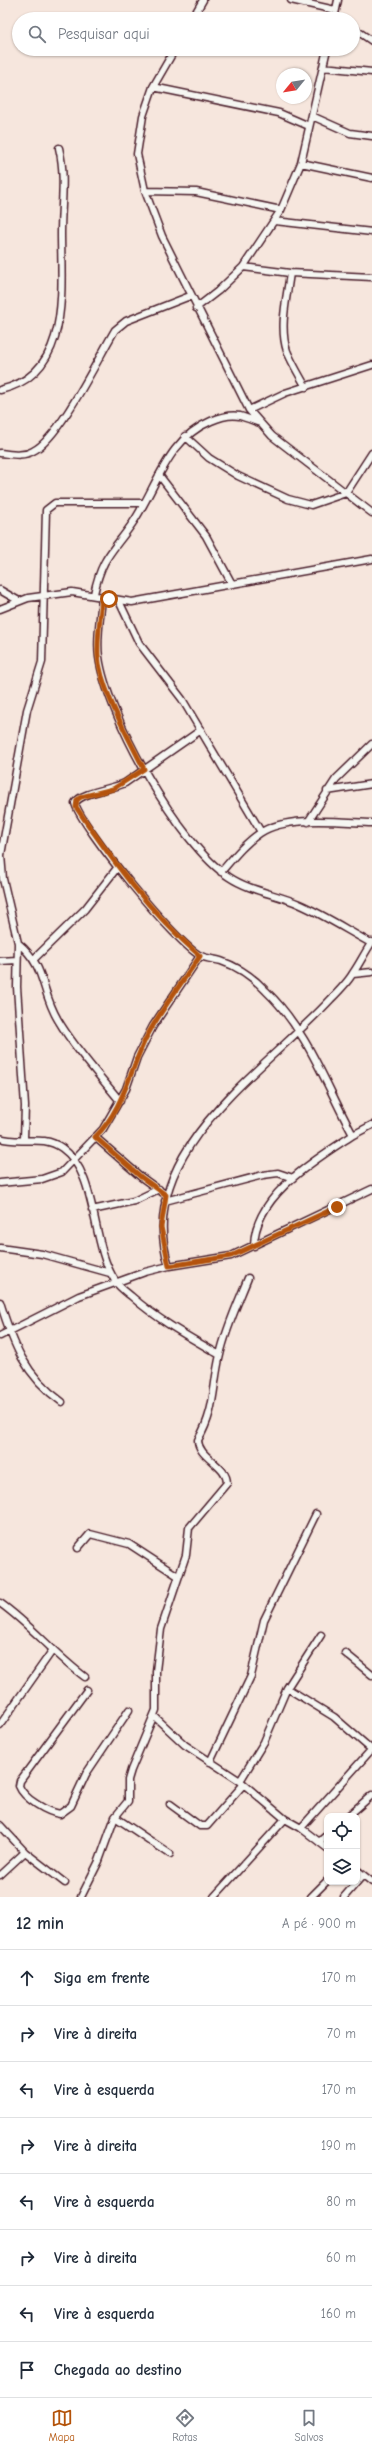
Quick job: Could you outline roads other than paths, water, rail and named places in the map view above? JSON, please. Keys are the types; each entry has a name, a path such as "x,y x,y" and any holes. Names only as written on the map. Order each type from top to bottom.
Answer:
{"street":[{"path":"196,12 203,0"},
{"path":"290,0 335,10 338,0"},
{"path":"360,33 372,41"},
{"path":"171,56 153,87 143,116 137,154 144,191 162,236 190,296 249,410 272,436 372,513"},
{"path":"196,308 218,291 243,267 281,210 301,163 325,56"},
{"path":"323,67 372,72"},
{"path":"153,87 280,113 310,126"},
{"path":"312,116 350,133 372,136"},
{"path":"0,390 27,380 46,359 55,336 61,305 61,221 64,179 59,148"},
{"path":"301,163 372,178"},
{"path":"144,191 196,192 281,210"},
{"path":"275,220 372,232"},
{"path":"243,267 290,273 372,276"},
{"path":"290,273 284,325 285,342 292,361 306,387"},
{"path":"0,453 20,455 33,452 50,436 69,411 115,330 126,321 190,296"},
{"path":"249,410 285,393 372,366"},
{"path":"94,594 98,574 104,560 134,521 170,456 185,436 201,425 223,416 239,416 260,423"},
{"path":"185,436 220,466 288,499 311,505 346,494 372,453"},
{"path":"159,475 198,524 220,560 232,584"},
{"path":"24,1139 25,1106 17,960 18,943 3,879 1,843 27,710 42,662 44,518 49,506 55,503 144,503"},
{"path":"0,609 19,601 44,594 72,592 94,594 119,601 132,602 372,558"},
{"path":"0,590 19,601"},
{"path":"102,596 98,655 100,666 120,721 144,769 168,810 191,840 221,872 256,890 299,904 371,943 353,974 331,1000 298,1030 204,1125 175,1174 166,1198 161,1232 169,1266"},
{"path":"119,601 140,643 182,699 261,832"},
{"path":"201,730 118,786 89,794 77,800 75,803 117,868 153,910 200,956 229,964 246,973 266,991 298,1030 324,1073 353,1135"},
{"path":"308,822 336,778 372,744"},
{"path":"327,791 372,784"},
{"path":"221,872 244,846 261,832 285,825 308,822 372,823"},
{"path":"34,959 85,909 117,868"},
{"path":"18,943 34,959 48,1002 59,1022 120,1101"},
{"path":"0,1183 42,1178 62,1172 109,1122 120,1101 153,1026 200,956"},
{"path":"0,961 17,960"},
{"path":"353,974 372,972"},
{"path":"254,1246 255,1230 259,1218 271,1200 294,1178 353,1135 372,1124"},
{"path":"95,1137 159,1189 166,1198"},
{"path":"0,1138 48,1142 62,1148 73,1159 81,1174 92,1210 101,1249 110,1273 116,1283 165,1322 220,1355"},
{"path":"166,1198 263,1175 278,1174 294,1178"},
{"path":"92,1210 134,1201 159,1189"},
{"path":"0,1336 61,1304 116,1283 169,1266 219,1259 254,1246 372,1189"},
{"path":"0,1248 56,1257 110,1273"},
{"path":"81,1897 100,1861 115,1817 128,1801 128,1780 130,1770 156,1710 156,1671 161,1629 186,1555 189,1528 227,1483 225,1474 198,1444 198,1440 211,1415 220,1355 230,1321 248,1278"},
{"path":"0,1302 9,1332 22,1357 40,1386 62,1402"},
{"path":"210,1762 251,1676 264,1620 316,1514"},
{"path":"78,1548 90,1534 105,1540 123,1542 136,1548 178,1576"},
{"path":"0,1603 30,1626 52,1651 84,1677"},
{"path":"170,1804 200,1826 207,1826 241,1783 264,1742 287,1688 321,1635"},
{"path":"0,1725 52,1651"},
{"path":"345,1653 372,1675"},
{"path":"287,1688 334,1717 372,1750 301,1828"},
{"path":"87,1690 20,1781 19,1786 24,1795 50,1811 60,1814 71,1806 86,1774 129,1710"},
{"path":"154,1716 185,1745 241,1783 285,1819 301,1828 324,1846"},
{"path":"351,1813 372,1795"},
{"path":"115,1817 170,1854"},
{"path":"214,1897 285,1819"},
{"path":"0,1825 25,1852 65,1883"},
{"path":"319,1842 324,1838"},
{"path":"0,1874 25,1852"},
{"path":"360,1872 372,1882"},
{"path":"344,1897 363,1875"},
{"path":"311,1897 324,1884"}]}
